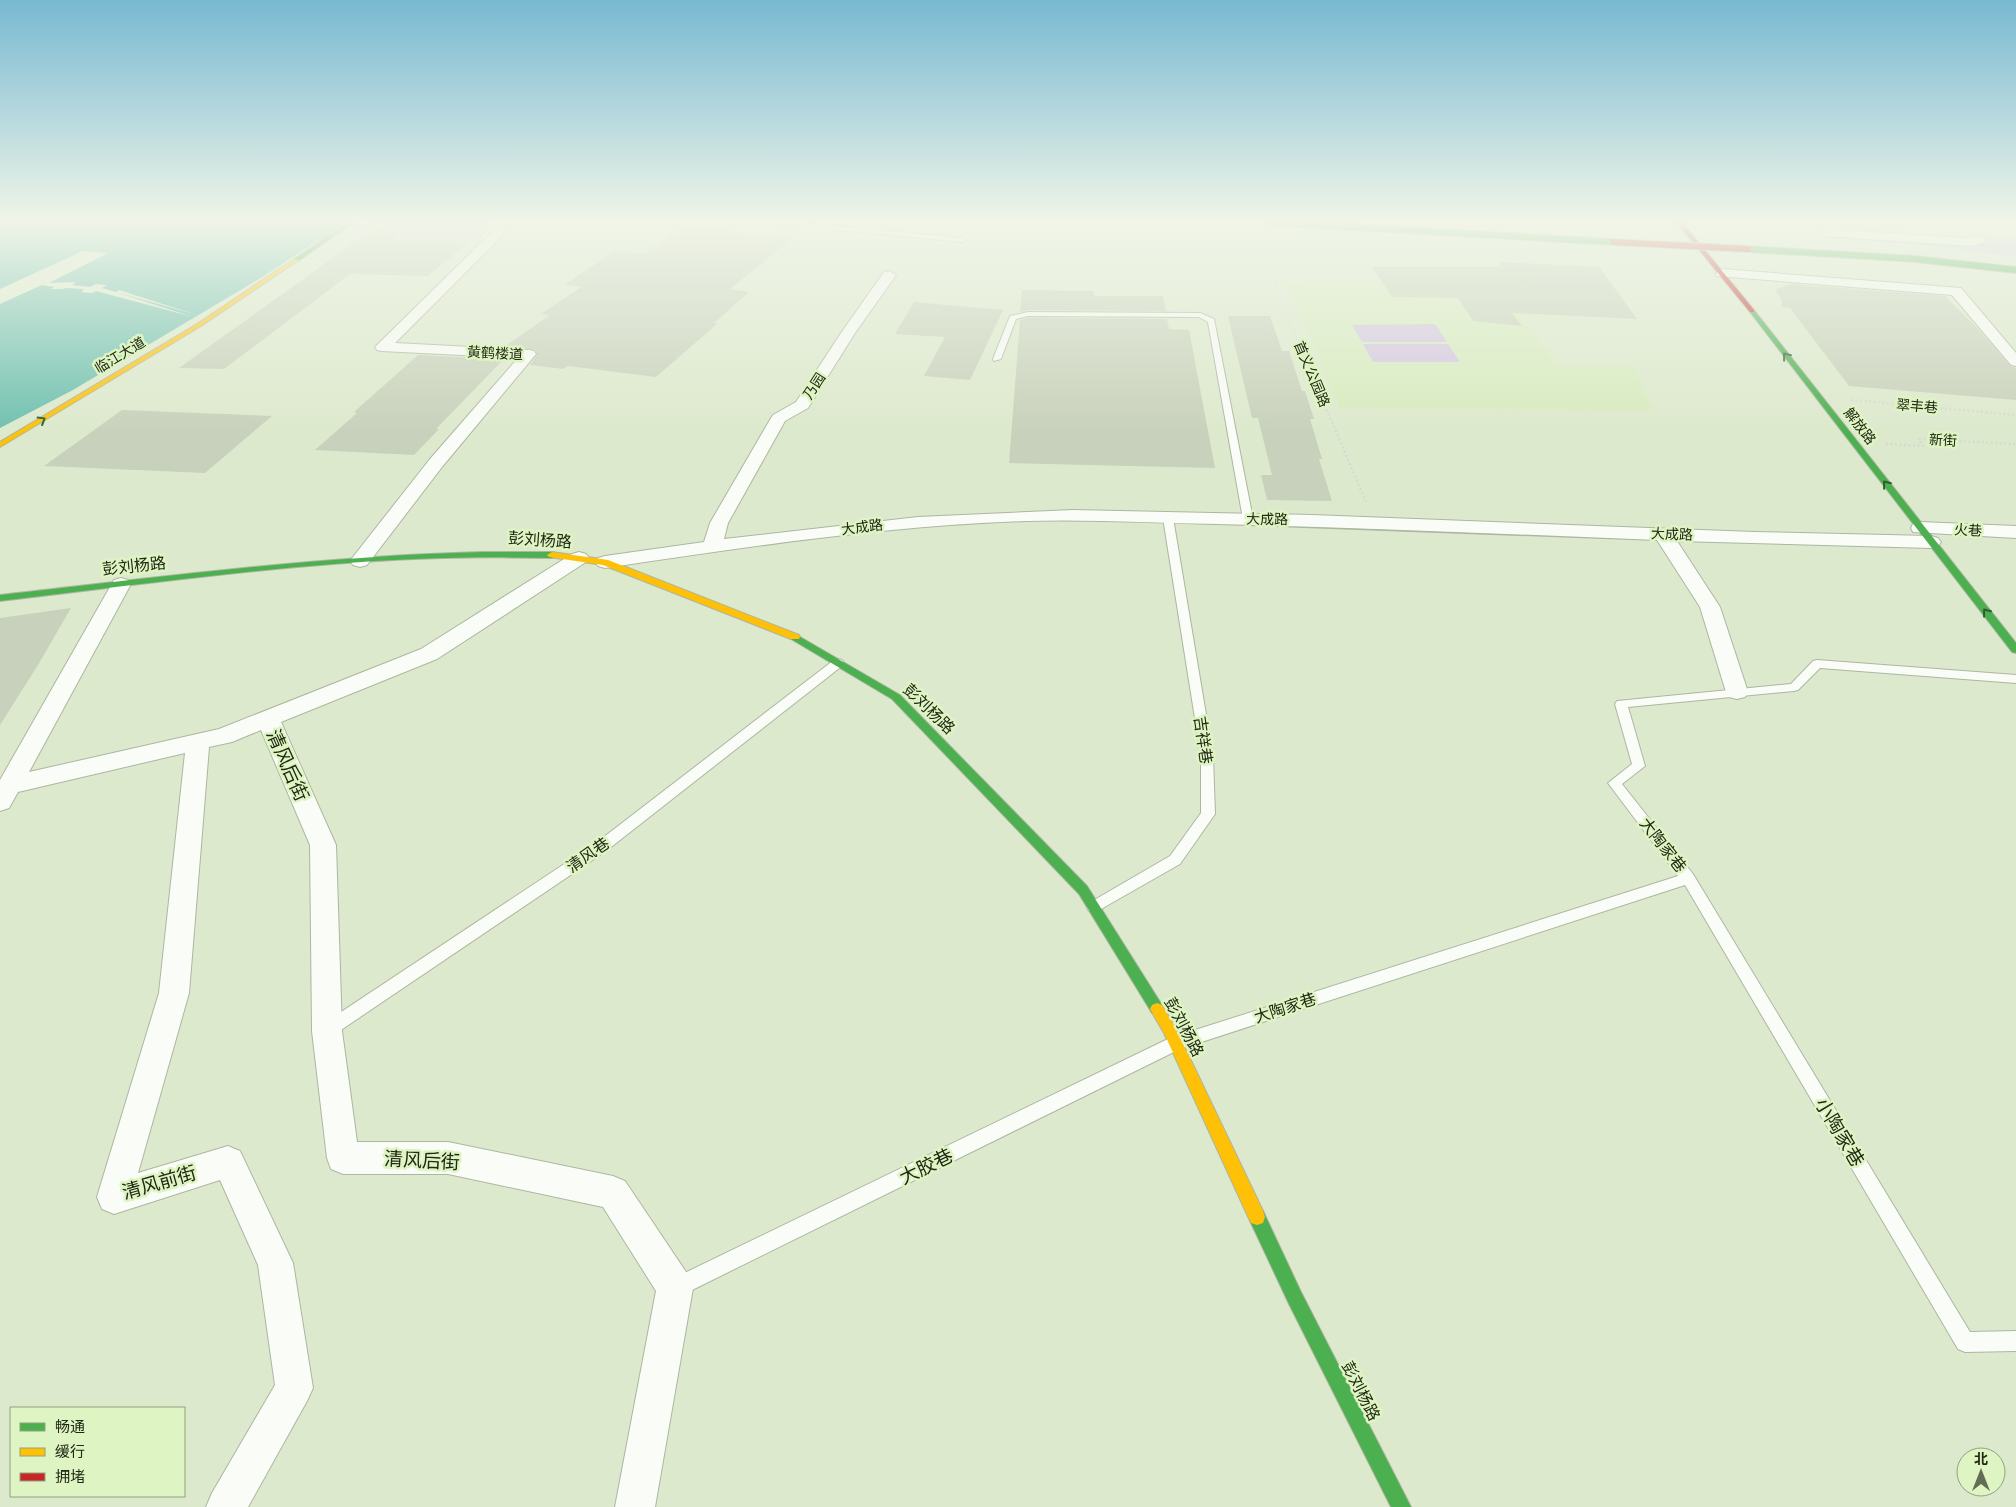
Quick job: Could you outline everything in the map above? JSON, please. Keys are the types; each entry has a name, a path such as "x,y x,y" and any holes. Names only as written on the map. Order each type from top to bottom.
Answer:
{"main road":[{"name":"临江大道","path":"0,445 199,325 249,292"},
{"name":"解放路","path":"1738,292 2016,650"},
{"name":"彭刘杨路","path":"0,598 121,584 360,561 493,553 553,555 605,562 794,636 896,697 1083,890 1094,907 1176,1043 1295,1298 1401,1507"}],"street":[{"name":"黄鹤楼道","path":"360,561 436,463 530,354 382,347 412,321 440,292"},
{"name":"乃园","path":"713,546 719,523 779,418 802,405 848,332 877,292"},
{"path":"1957,292 2016,362"},
{"path":"1991,331 2008,333"},
{"name":"大成路","path":"605,562 893,523 1026,516 1374,521 1663,534 1925,535"},
{"name":"火巷","path":"1925,535 2016,532"},
{"path":"1663,534 1710,607 1737,692"},
{"name":"清风后街","path":"5,793 224,736 429,654 579,558"},
{"path":"5,793 121,584"},
{"name":"清风后街","path":"268,719 323,845 327,1031 343,1158 448,1158 613,1193 675,1288"},
{"name":"清风前街","path":"198,742 174,992 114,1197 228,1162 275,1263 294,1388 226,1507"},
{"path":"635,1507 675,1288"}],"lane":[{"path":"997,360 1013,318 1028,314 1200,315 1211,321 1248,519"},
{"name":"吉祥巷","path":"1094,907 1175,860 1208,814 1207,756 1168,518"},
{"name":"清风巷","path":"327,1031 600,847 838,663"},
{"name":"大陶家巷","path":"1176,1043 1688,878 1614,783 1639,766 1621,704 1794,687 1817,664 2016,679"},
{"name":"小陶家巷","path":"1688,878 1965,1342 2016,1341"},
{"name":"大胶巷","path":"675,1288 1176,1043"}],"path":[{"name":"首义公园路","path":"1277,292 1374,521"},
{"name":"翠丰巷","path":"1818,397 2016,415"},
{"name":"新街","path":"1853,441 1923,446 1919,439 2016,444"}],"shaded area":[{"path":"1290,292 1505,292 1558,366 1633,367 1654,410 1340,409"},
{"path":"1435,324 1447,342 1362,342 1352,325"},
{"path":"1363,344 1448,344 1460,362 1373,362"}],"water":[{"path":"0,292 237,292 73,390 0,428"}],"pier":[{"path":"0,292 26,292 0,304"},
{"path":"101,292 117,292 193,317"},
{"path":"117,292 126,292 197,315"}],"building":[{"path":"285,292 326,292 224,369 179,368"},
{"path":"573,292 749,292 714,323 718,323 656,377 568,366 563,369 530,365 537,355 536,350 504,347 550,315 541,314"},
{"path":"1022,292 1093,292 1094,296 1163,296 1166,311 1028,310 1020,312"},
{"path":"1389,292 1618,292 1637,319 1512,313 1522,326 1473,321 1458,298 1392,297"},
{"path":"1777,292 1898,292 1945,296 1979,330 2010,366 2016,368 2016,400 1849,386 1790,308 1782,307 1782,300"},
{"path":"914,302 1003,310 970,380 924,376 945,337 895,334"},
{"path":"1228,316 1270,316 1282,351 1289,351 1302,391 1305,391 1314,419 1310,419 1322,459 1319,459 1332,501 1267,500 1261,475 1272,475 1258,418 1252,418"},
{"path":"1028,318 1167,319 1169,329 1189,330 1215,468 1009,463 1020,320"},
{"path":"418,355 514,360 512,362 502,361 436,429 439,429 414,455 315,450 357,413 354,412"},
{"path":"122,410 272,416 205,473 44,466"},
{"path":"71,608 38,665 0,725 0,618"}],"traffic: fast":[{"path":"1752,311 2016,650"},
{"path":"0,598 207,574 345,561 483,554 552,555"},
{"path":"795,637 896,697 1083,890 1157,1009"},
{"path":"1257,1217 1295,1298 1401,1507"}],"traffic: slow":[{"path":"0,445 199,325 248,292"},
{"path":"552,555 605,562 795,637"},
{"path":"1157,1009 1169,1029 1257,1217"}],"traffic: jam":[{"path":"1737,292 1752,311"}]}
